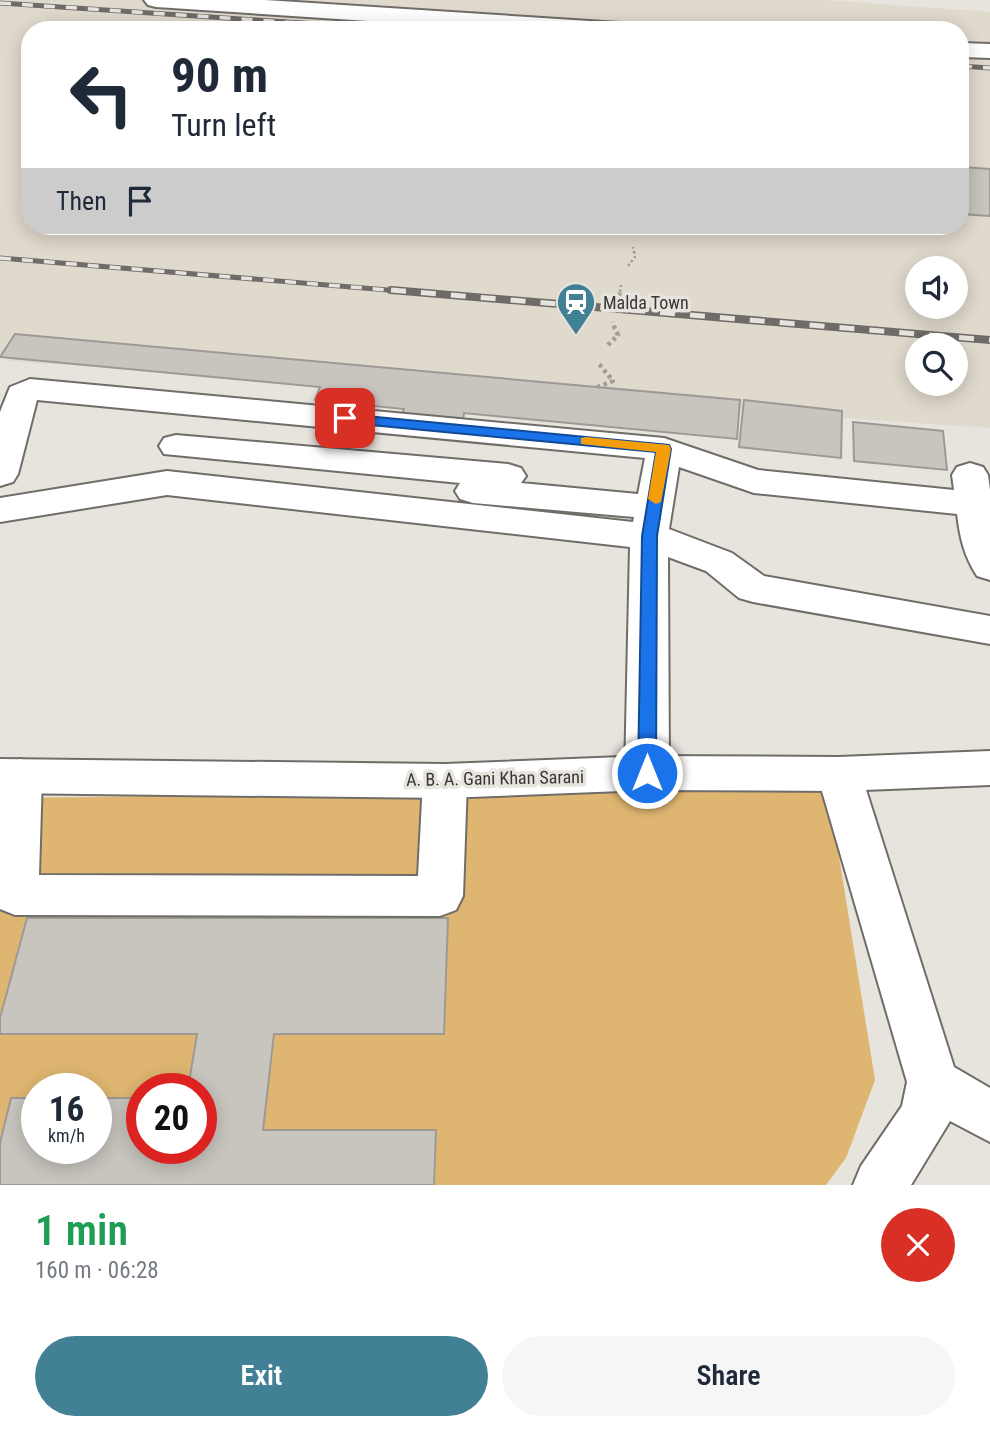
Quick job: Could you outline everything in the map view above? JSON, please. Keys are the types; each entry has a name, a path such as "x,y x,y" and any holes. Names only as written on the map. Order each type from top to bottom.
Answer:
{"street":[{"path":"156,0 481,21"},
{"path":"969,50 990,51"},
{"path":"0,474 22,394 30,389 186,403 664,449 754,481 972,490 980,546 990,567"},
{"path":"171,464 186,403"},
{"path":"647,773 654,511 664,449"},
{"path":"171,464 654,511"},
{"path":"0,510 171,464 654,511 753,588 990,630"},
{"name":"A. B. A. Gani Khan Sarani","path":"10,776 445,780 647,773 839,774 990,768"},
{"path":"839,774 933,1082 926,1115 880,1185"},
{"path":"10,776 15,895 440,896 445,780"},
{"path":"933,1082 990,1117"}],"path":[{"path":"628,266 635,257 633,247"},
{"path":"618,303 621,285"},
{"path":"608,345 618,335 611,322"},
{"path":"597,387 613,381 599,364"}],"shaded area":[{"path":"0,0 824,0 990,12 990,428 8,361 10,356 0,355"},
{"path":"828,788 875,1080 846,1158 826,1185 0,1185 0,798"}],"building":[{"path":"969,168 990,169 990,216 969,215"},
{"path":"15,334 740,400 737,439 464,413 463,420 402,414 404,409 315,400 320,387 0,357"},
{"path":"744,400 842,411 841,458 739,447"},
{"path":"853,422 943,431 947,470 854,461"},
{"path":"27,918 448,918 444,1034 274,1034 263,1130 436,1130 434,1185 0,1185 0,1143 11,1098 21,1098 21,1164 112,1164 112,1098 126,1098 126,1164 217,1164 217,1073 190,1073 197,1034 0,1034 0,1018"}],"railway":[{"path":"0,3 271,21"},
{"path":"969,67 990,68"},
{"path":"0,258 412,292"},
{"path":"391,290 990,340"}],"slow traffic":[{"path":"586,441 664,449 656,499"}],"place":[{"name":"Malda Town","path":"576,336"}],"route":[{"path":"345,418 664,449 649,536 647,773"}]}
